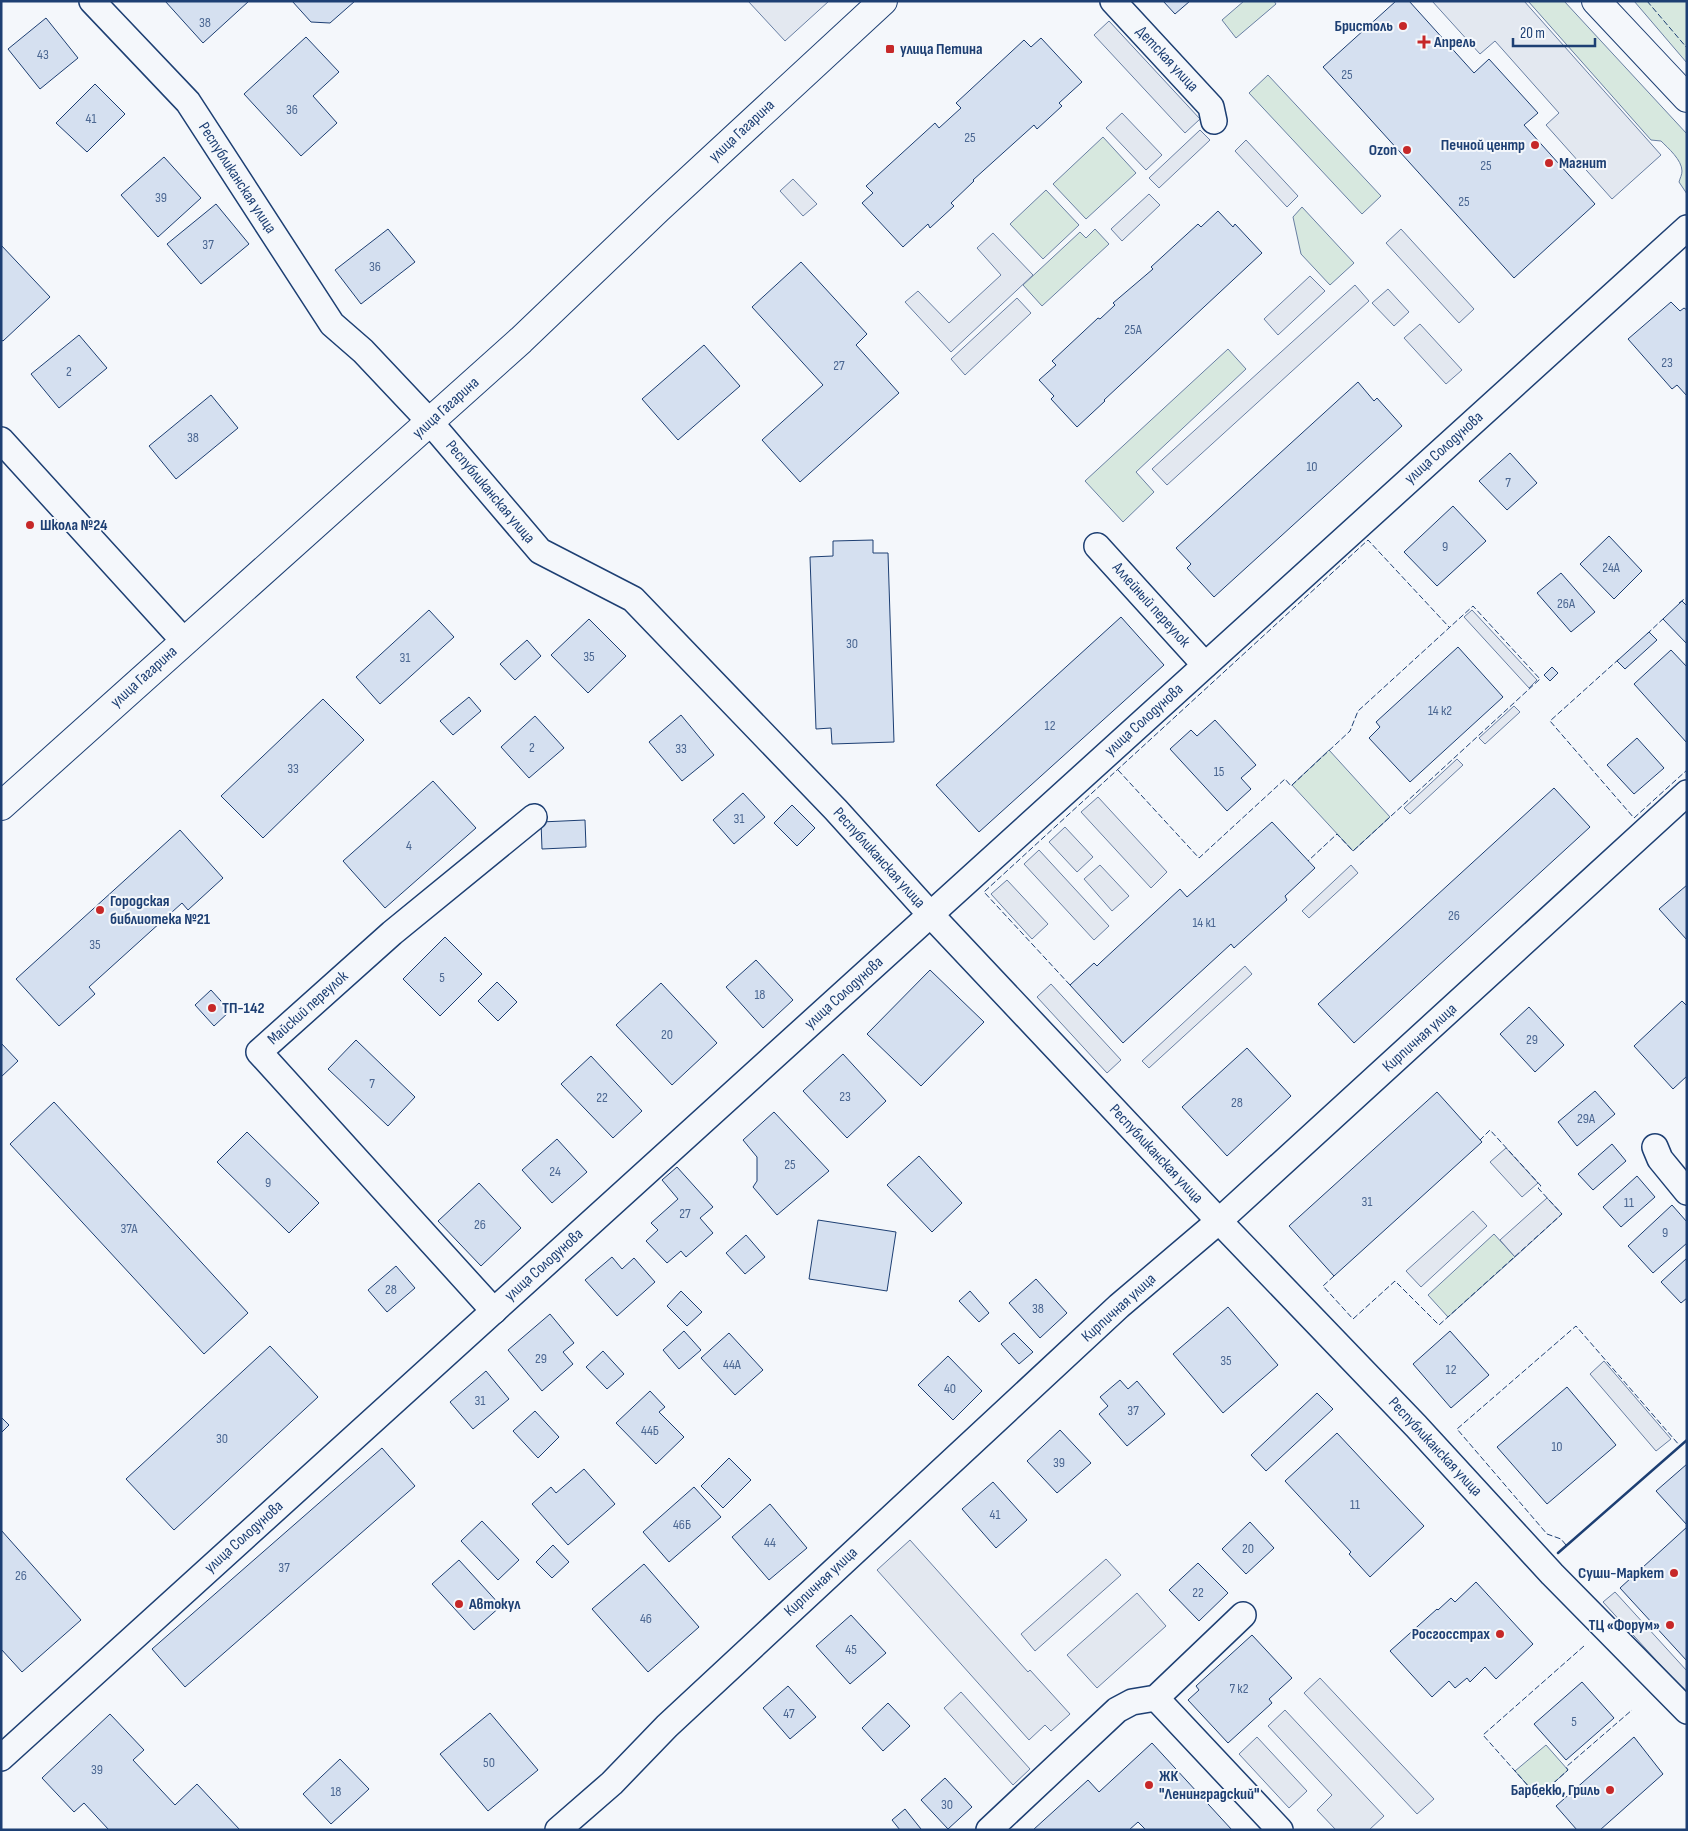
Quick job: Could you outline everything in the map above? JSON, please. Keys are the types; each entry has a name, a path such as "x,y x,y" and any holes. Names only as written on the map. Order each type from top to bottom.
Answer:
{"street":[{"name":"Республиканская улица","path":"92,1 188,102 332,324 363,351 430,422 540,551 633,599 836,810 930,914 1219,1221 1416,1426 1552,1574 1687,1711"},
{"name":"улица Гагарина","path":"1,806 522,340 658,209 884,1"},
{"name":"Детская улица","path":"1113,1 1211,106 1214,121"},
{"path":"1596,1 1687,98"},
{"name":"улица Солодунова","path":"1,1758 1687,228"},
{"path":"1,440 184,641"},
{"name":"Аллейный переулок","path":"1097,546 1205,665"},
{"name":"Кирпичная улица","path":"558,1830 612,1782 674,1719 1119,1306 1219,1221 1687,793"},
{"name":"Майский переулок","path":"494,1311 259,1052 392,934 534,817"},
{"path":"1656,1147 1660,1159 1687,1192"},
{"path":"989,1830 1117,1710 1132,1702 1156,1698 1243,1615"},
{"path":"1156,1698 1280,1830"}],"shaded area":[{"path":"748,1 829,1 785,41"},
{"path":"1244,1 1274,1 1276,4 1236,38 1222,20"},
{"path":"1432,1 1524,1 1661,155 1612,199 1546,125 1559,113 1495,41 1480,54"},
{"path":"1528,1 1564,1 1687,134 1687,194 1679,182 1682,172 1680,163 1674,154 1661,141 1651,140"},
{"path":"1634,1 1687,1 1687,63"},
{"path":"1109,21 1200,119 1185,133 1094,35"},
{"path":"1268,75 1381,196 1362,214 1249,93"},
{"path":"1122,113 1162,155 1146,170 1106,128"},
{"path":"1200,130 1210,140 1159,188 1149,178"},
{"path":"1103,137 1136,173 1086,219 1053,184"},
{"path":"1246,140 1298,196 1287,207 1235,151"},
{"path":"793,179 817,204 803,216 780,191"},
{"path":"1046,190 1079,225 1043,259 1010,224"},
{"path":"1149,194 1160,205 1122,241 1111,229"},
{"path":"1302,207 1354,263 1330,285 1301,254 1293,217"},
{"path":"1095,229 1109,244 1042,306 1023,285 1080,232 1086,238"},
{"path":"1401,229 1474,309 1459,323 1386,243"},
{"path":"993,233 1033,275 951,352 905,302 918,291 949,323 1001,275 977,248"},
{"path":"1310,276 1325,291 1278,335 1264,319"},
{"path":"1355,285 1369,301 1167,485 1152,469"},
{"path":"1388,289 1409,312 1394,326 1372,303"},
{"path":"1017,298 1031,313 965,375 951,359"},
{"path":"1420,324 1462,370 1446,384 1404,338"},
{"path":"1228,349 1246,369 1136,472 1154,492 1123,522 1085,481"},
{"path":"1472,610 1537,680 1529,688 1464,617"},
{"path":"1514,706 1520,712 1485,744 1479,738"},
{"path":"1329,750 1390,817 1353,851 1292,785"},
{"path":"1457,759 1463,765 1410,814 1404,808"},
{"path":"1098,797 1167,872 1151,888 1081,812"},
{"path":"1065,827 1093,857 1077,872 1049,842"},
{"path":"1039,850 1109,926 1094,940 1024,864"},
{"path":"1100,865 1129,896 1112,911 1084,879"},
{"path":"1351,865 1358,873 1309,918 1302,911"},
{"path":"1007,880 1048,924 1032,939 991,894"},
{"path":"1245,966 1252,974 1149,1068 1142,1061"},
{"path":"1051,984 1121,1060 1107,1073 1037,997"},
{"path":"1506,1148 1538,1183 1522,1197 1490,1162"},
{"path":"1547,1198 1562,1214 1515,1257 1500,1240"},
{"path":"1473,1211 1487,1226 1421,1287 1406,1271"},
{"path":"1494,1234 1515,1257 1448,1317 1428,1295"},
{"path":"1604,1361 1671,1439 1656,1451 1590,1374"},
{"path":"910,1540 1028,1672 1030,1670 1070,1714 1051,1731 1045,1725 1029,1740 877,1570"},
{"path":"1106,1559 1121,1575 1035,1651 1021,1634"},
{"path":"1615,1592 1687,1671 1687,1694 1603,1602"},
{"path":"1137,1593 1166,1626 1097,1688 1067,1655"},
{"path":"1320,1678 1434,1799 1417,1814 1304,1693"},
{"path":"961,1692 1030,1769 1013,1785 944,1708"},
{"path":"1285,1710 1384,1816 1369,1830 1336,1830 1317,1810 1332,1795 1268,1726"},
{"path":"1257,1737 1307,1791 1289,1808 1239,1754"},
{"path":"1546,1745 1568,1770 1538,1797 1515,1771"}],"building":[{"path":"165,1 249,1 203,43"},
{"path":"292,1 355,1 330,23 311,22"},
{"path":"1163,1 1190,1 1175,14"},
{"path":"1396,1 1409,1 1474,73 1489,59 1538,113 1524,125 1595,204 1514,278 1323,67"},
{"path":"46,18 78,58 40,89 8,49"},
{"path":"306,37 339,72 313,96 337,123 301,156 244,94"},
{"path":"1041,38 1082,82 1059,103 1062,106 1037,129 1034,125 973,180 951,203 954,206 930,228 928,224 903,247 862,203 873,193 866,186 935,123 939,128 961,108 956,103 1024,40 1031,47"},
{"path":"95,84 125,114 87,152 56,123"},
{"path":"164,157 201,198 158,237 121,195"},
{"path":"216,204 249,244 201,284 167,244"},
{"path":"1218,211 1233,227 1235,224 1262,253 1077,427 1051,399 1054,396 1039,380 1056,365 1052,361 1098,318 1100,319 1115,305 1113,303 1153,269 1151,267 1198,224 1201,227"},
{"path":"388,229 415,262 361,304 335,270"},
{"path":"1,245 50,297 3,341 1,340"},
{"path":"801,262 867,334 856,345 899,393 800,482 762,440 823,385 752,307"},
{"path":"1671,302 1680,311 1684,308 1687,310 1687,396 1677,385 1672,389 1628,339"},
{"path":"79,335 107,368 59,408 31,374"},
{"path":"704,345 740,386 678,440 642,399"},
{"path":"1358,382 1374,401 1377,398 1402,426 1214,597 1187,568 1191,564 1176,548"},
{"path":"211,395 238,428 176,479 149,446"},
{"path":"1510,453 1537,483 1507,510 1479,481"},
{"path":"1453,506 1486,541 1437,586 1404,552"},
{"path":"1609,536 1642,571 1614,599 1580,564"},
{"path":"873,540 873,553 888,553 894,742 832,744 831,728 816,729 810,557 833,556 833,541"},
{"path":"1561,573 1595,612 1571,632 1537,593"},
{"path":"1682,601 1687,606 1687,644 1663,619"},
{"path":"429,610 454,637 380,704 356,677"},
{"path":"1121,617 1164,665 979,832 936,785"},
{"path":"589,619 626,656 588,693 551,655"},
{"path":"1649,632 1657,640 1625,669 1617,661"},
{"path":"527,640 541,656 515,680 500,664"},
{"path":"1458,647 1503,697 1410,782 1369,738 1380,727 1376,722"},
{"path":"1671,650 1687,667 1687,743 1634,684"},
{"path":"1552,667 1558,673 1550,681 1544,675"},
{"path":"469,697 481,711 453,735 440,721"},
{"path":"323,699 364,740 263,838 221,796"},
{"path":"681,715 714,755 682,781 649,742"},
{"path":"535,716 564,748 529,778 501,747"},
{"path":"1215,720 1256,765 1241,778 1251,789 1227,811 1170,749 1191,730 1197,736"},
{"path":"1637,738 1664,768 1634,794 1607,765"},
{"path":"433,781 476,828 385,908 343,861"},
{"path":"1554,788 1590,827 1354,1043 1318,1004"},
{"path":"743,793 765,817 734,844 713,820"},
{"path":"792,805 815,828 797,846 774,823"},
{"path":"585,820 586,847 542,849 541,822"},
{"path":"1272,822 1315,868 1285,896 1287,900 1234,948 1231,944 1123,1043 1070,985 1094,963 1097,966 1180,889 1187,897"},
{"path":"180,830 223,878 188,910 182,903 89,987 95,994 59,1026 16,979"},
{"path":"1687,885 1687,940 1659,909"},
{"path":"445,937 482,974 440,1016 403,979"},
{"path":"756,960 793,1000 763,1028 726,987"},
{"path":"930,970 984,1022 921,1086 867,1034"},
{"path":"497,982 517,1002 498,1021 478,1001"},
{"path":"661,983 717,1043 672,1085 616,1025"},
{"name":"ТП-142","path":"211,990 230,1011 214,1026 195,1005"},
{"path":"1682,1001 1687,1006 1687,1076 1673,1089 1634,1046"},
{"path":"1529,1007 1564,1045 1535,1072 1500,1034"},
{"path":"356,1040 415,1097 388,1126 328,1069"},
{"path":"1,1043 18,1061 1,1077"},
{"path":"1247,1048 1291,1096 1227,1156 1182,1107"},
{"path":"843,1054 886,1101 847,1138 803,1091"},
{"path":"591,1056 642,1111 613,1138 561,1084"},
{"path":"1595,1091 1615,1114 1577,1146 1558,1122"},
{"path":"1437,1092 1482,1142 1334,1276 1289,1226"},
{"path":"54,1102 248,1313 204,1354 10,1144"},
{"path":"774,1112 829,1171 777,1215 753,1187 757,1181 757,1157 743,1140"},
{"path":"247,1132 319,1203 289,1233 217,1162"},
{"path":"557,1139 587,1172 552,1203 522,1170"},
{"path":"1612,1144 1626,1161 1593,1190 1578,1174"},
{"path":"919,1156 962,1203 932,1232 887,1185"},
{"path":"677,1167 713,1207 700,1218 713,1233 686,1257 681,1251 667,1263 646,1241 658,1230 651,1223 678,1199 662,1180"},
{"path":"1637,1176 1655,1197 1621,1227 1603,1207"},
{"path":"479,1183 521,1228 481,1266 438,1221"},
{"path":"1672,1205 1687,1222 1687,1243 1653,1273 1628,1246"},
{"path":"818,1220 896,1232 887,1291 809,1279"},
{"path":"746,1235 765,1257 745,1274 726,1253"},
{"path":"612,1257 622,1269 634,1258 655,1282 617,1316 585,1280"},
{"path":"1687,1258 1687,1298 1681,1303 1661,1282"},
{"path":"396,1266 415,1288 387,1312 368,1290"},
{"path":"1036,1279 1067,1313 1040,1338 1009,1303"},
{"path":"681,1291 702,1312 687,1326 667,1306"},
{"path":"970,1291 989,1313 979,1322 959,1301"},
{"path":"1228,1307 1278,1365 1223,1413 1173,1354"},
{"path":"550,1314 574,1343 563,1352 573,1364 542,1391 508,1350"},
{"path":"684,1331 701,1350 679,1369 663,1350"},
{"path":"1450,1331 1489,1375 1451,1408 1413,1364"},
{"path":"729,1333 763,1370 735,1395 701,1358"},
{"path":"1014,1333 1033,1352 1019,1364 1001,1344"},
{"path":"270,1346 318,1397 174,1530 126,1479"},
{"path":"603,1351 624,1374 607,1389 586,1367"},
{"path":"948,1356 982,1391 953,1420 918,1385"},
{"path":"486,1371 509,1399 473,1429 450,1402"},
{"path":"1120,1380 1128,1389 1137,1381 1165,1414 1127,1446 1099,1414 1108,1406 1100,1397"},
{"path":"1567,1387 1616,1445 1547,1504 1497,1447"},
{"path":"650,1391 665,1407 659,1412 684,1437 656,1464 616,1423"},
{"path":"1317,1393 1333,1409 1266,1471 1251,1455"},
{"path":"535,1411 559,1437 538,1458 513,1431"},
{"path":"1,1417 9,1425 1,1433"},
{"path":"1060,1430 1091,1463 1057,1493 1027,1461"},
{"path":"1337,1433 1424,1526 1370,1577 1349,1554 1351,1552 1285,1481"},
{"path":"382,1448 415,1486 185,1687 152,1649"},
{"path":"729,1458 751,1480 723,1508 701,1486"},
{"path":"1687,1464 1687,1525 1656,1491"},
{"path":"584,1469 615,1504 568,1545 532,1504 551,1487 556,1493"},
{"path":"993,1482 1027,1520 996,1548 962,1509"},
{"path":"694,1487 721,1517 669,1562 643,1532"},
{"path":"770,1504 807,1548 769,1580 732,1537"},
{"path":"482,1521 519,1560 498,1580 461,1541"},
{"path":"1250,1522 1274,1548 1246,1574 1222,1549"},
{"name":"ТЦ «Форум»","path":"1687,1527 1687,1661 1620,1588"},
{"path":"1,1530 81,1620 22,1672 1,1649"},
{"path":"553,1545 569,1562 552,1578 536,1562"},
{"path":"459,1560 501,1606 474,1630 432,1584"},
{"path":"1198,1563 1228,1593 1199,1621 1169,1590"},
{"path":"644,1564 699,1627 648,1672 592,1609"},
{"path":"1476,1582 1533,1644 1496,1679 1485,1667 1470,1682 1467,1678 1455,1688 1449,1681 1432,1697 1390,1651 1437,1609 1451,1598 1455,1602"},
{"path":"851,1615 886,1653 850,1684 816,1646"},
{"path":"1252,1635 1292,1678 1269,1699 1272,1703 1228,1743 1188,1700 1199,1690 1196,1686"},
{"path":"1582,1682 1614,1718 1566,1760 1534,1724"},
{"path":"788,1686 816,1717 790,1739 763,1708"},
{"path":"888,1703 910,1726 883,1751 862,1728"},
{"path":"490,1713 538,1770 488,1811 440,1754"},
{"path":"110,1714 144,1750 133,1760 175,1805 197,1784 240,1830 109,1830 84,1803 74,1812 42,1778"},
{"name":"Барбекю, Гриль","path":"1634,1737 1663,1774 1600,1830 1577,1830 1556,1806"},
{"name":"ЖК \"Ленинградский\"","path":"1152,1743 1232,1830 1146,1830 1138,1822 1129,1830 1033,1830 1088,1780 1099,1792"},
{"path":"340,1759 369,1789 331,1824 303,1794"},
{"path":"945,1778 972,1807 948,1829 921,1800"},
{"path":"905,1809 920,1830 900,1830 892,1820"}],"fence":[{"path":"1647,1 1687,48"},
{"path":"1070,985 984,892 1368,540 1449,627"},
{"path":"1679,603 1687,597"},
{"path":"1118,770 1199,858 1285,779 1291,786 1350,731 1358,711 1473,606 1540,679 1353,851 1337,834 1308,861"},
{"path":"1647,634 1665,617"},
{"path":"1619,659 1550,721 1634,818 1687,770"},
{"path":"1334,1276 1323,1286 1353,1319 1395,1281 1439,1325 1562,1214 1538,1188 1541,1186 1490,1130 1480,1140"},
{"path":"1566,1545 1561,1539 1547,1534 1457,1429 1576,1326 1680,1446"},
{"path":"1584,1646 1483,1735 1538,1797 1568,1770 1566,1767 1632,1710"}],"wall":[{"path":"1558,1553 1687,1440"}],"place":[{"name":"Бристоль","path":"1403,26"},
{"name":"Апрель","path":"1424,42"},
{"name":"улица Петина","path":"890,49"},
{"name":"Печной центр","path":"1535,145"},
{"name":"Ozon","path":"1407,150"},
{"name":"Магнит","path":"1549,163"},
{"name":"Школа №24","path":"30,525"},
{"name":"Городская библиотека №21","path":"100,910"},
{"name":"ТП-142","path":"212,1008"},
{"name":"Суши-Маркет","path":"1674,1573"},
{"name":"Автокул","path":"459,1604"},
{"name":"ТЦ «Форум»","path":"1670,1625"},
{"name":"Росгосстрах","path":"1500,1634"},
{"name":"ЖК \"Ленинградский\"","path":"1149,1785"},
{"name":"Барбекю, Гриль","path":"1610,1790"}]}
